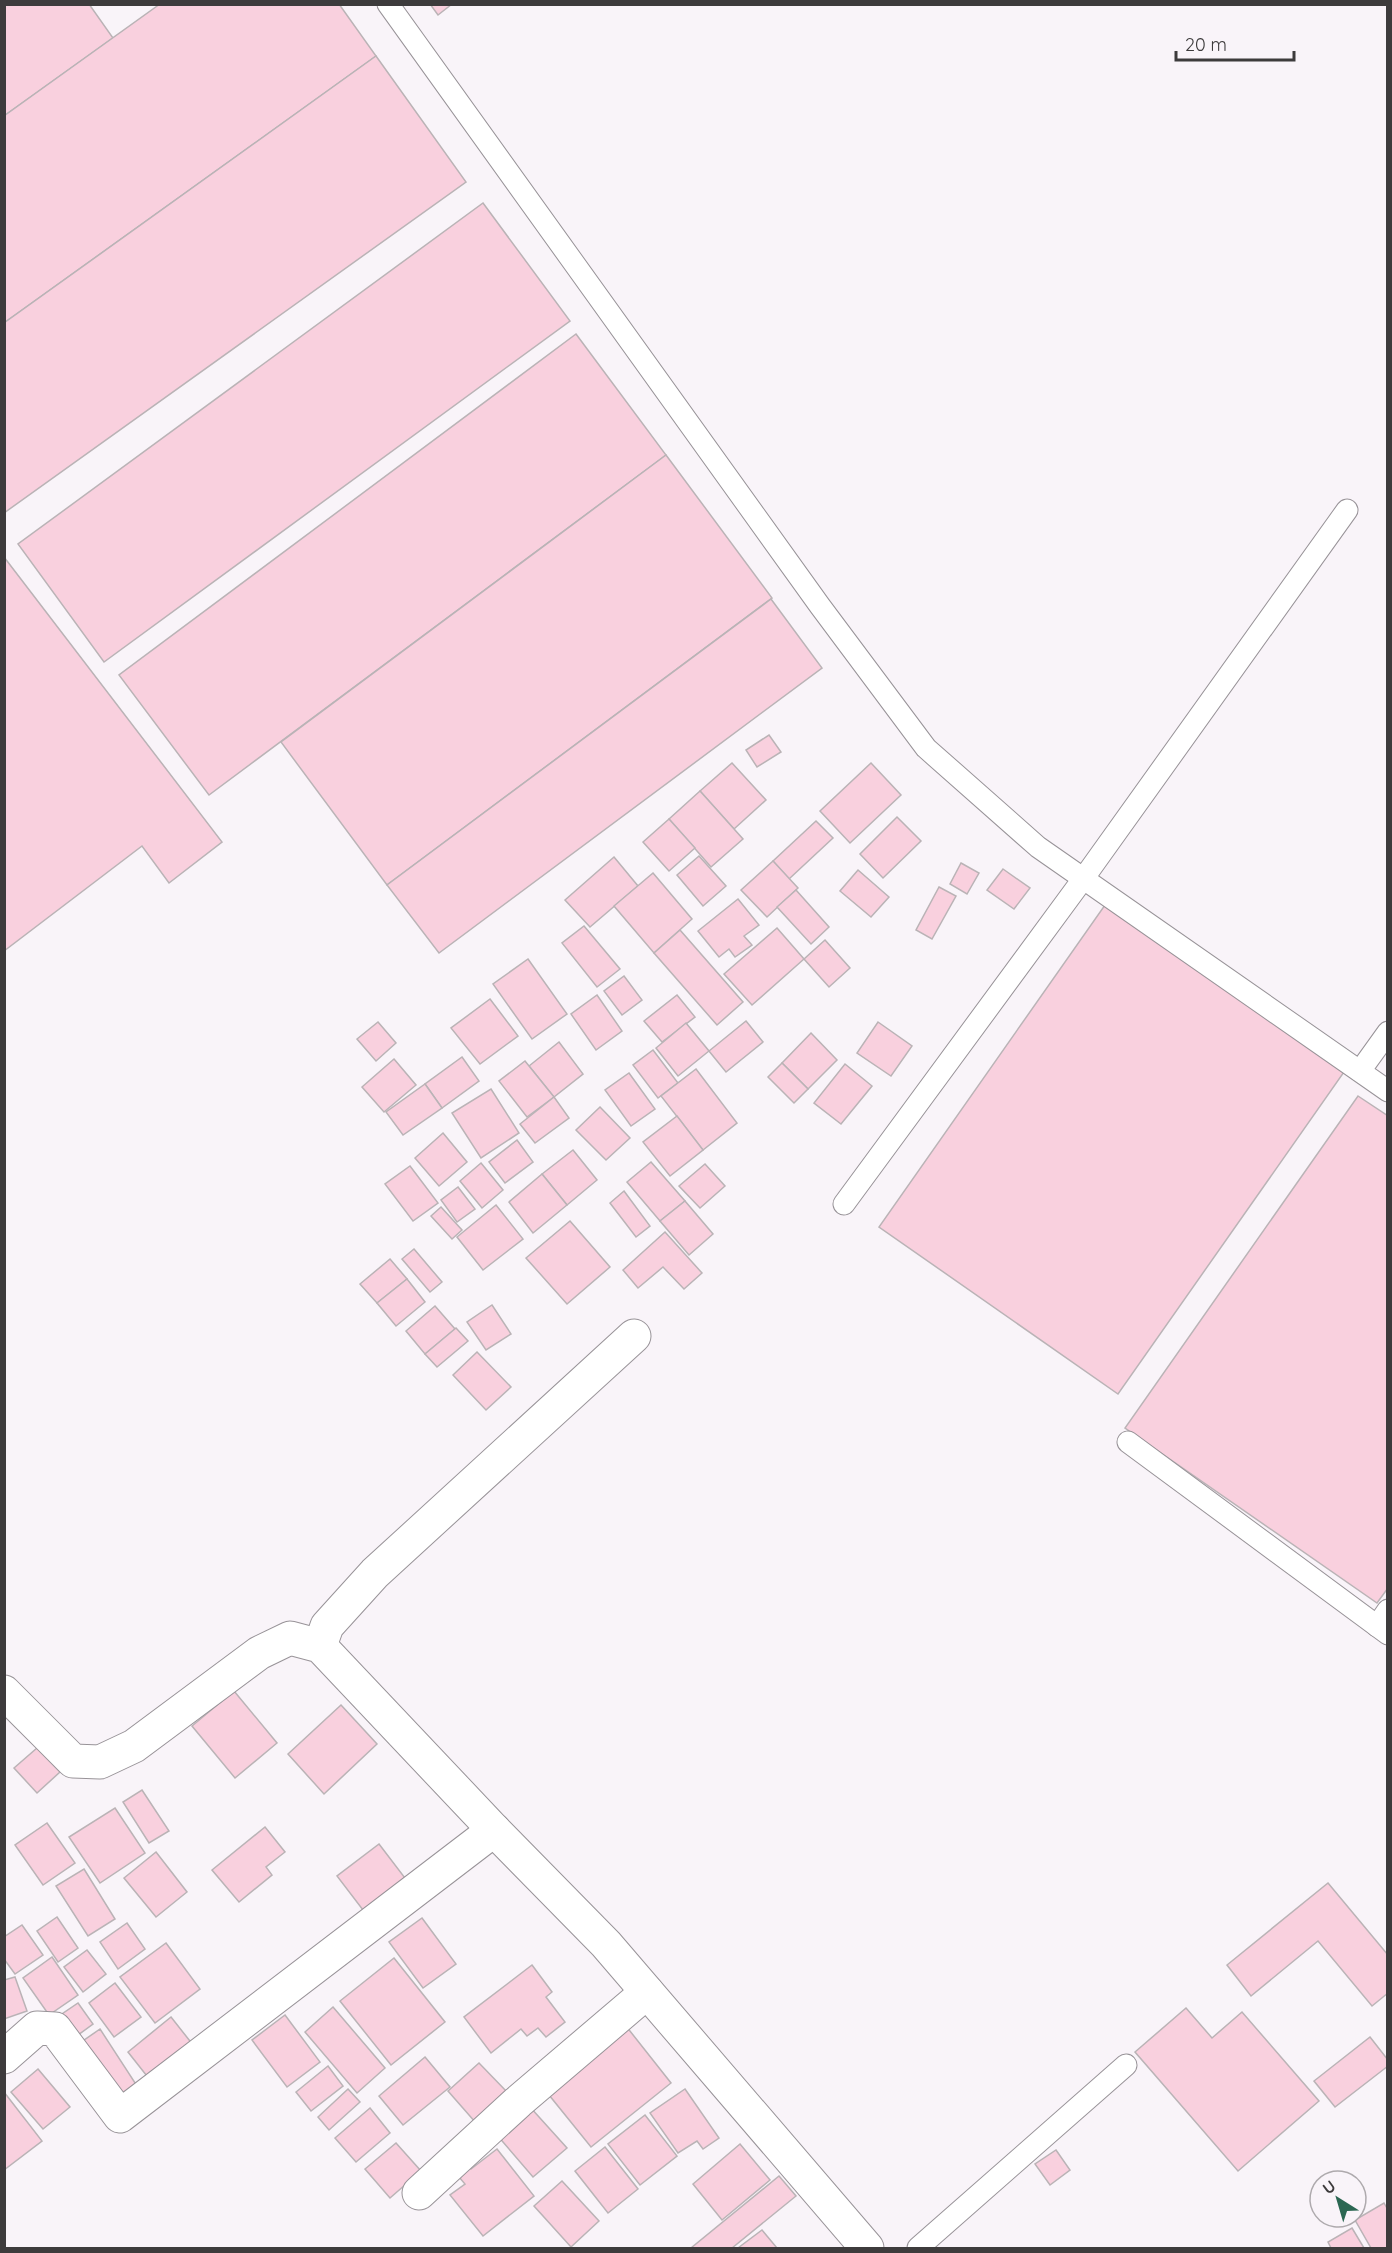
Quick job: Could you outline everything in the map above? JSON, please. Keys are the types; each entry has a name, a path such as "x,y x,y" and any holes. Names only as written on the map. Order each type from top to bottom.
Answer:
{"street":[{"path":"320,1646 327,1626 375,1573 633,1336"},
{"path":"4,1692 73,1761 100,1762 134,1746 260,1653 290,1638 320,1646 494,1830 606,1944 867,2248"},
{"path":"4,2056 37,2028 55,2029 120,2116 494,1830"},
{"path":"419,2193 518,2102 647,1992"}],"lane":[{"path":"388,4 820,606 926,748 1038,847 1388,1091"},
{"path":"844,1204 1083,879 1347,510"},
{"path":"1360,1071 1388,1032"},
{"path":"1128,1442 1384,1624"},
{"path":"918,2248 1126,2065"}],"building":[{"path":"4,4 89,4 113,38 4,116"},
{"path":"160,4 339,4 376,56 4,323 4,116"},
{"path":"430,4 452,4 438,15"},
{"path":"376,56 466,182 4,513 4,323"},
{"path":"483,203 570,321 104,662 18,544"},
{"path":"576,334 666,455 209,795 119,675"},
{"path":"666,455 772,598 387,885 281,742"},
{"path":"4,557 222,842 169,883 142,846 4,951"},
{"path":"771,599 822,668 439,953 387,885"},
{"path":"769,735 781,752 757,767 746,750"},
{"path":"732,763 766,800 734,829 700,791"},
{"path":"871,763 901,795 850,843 820,811"},
{"path":"700,791 743,839 711,867 669,819"},
{"path":"897,817 921,841 883,878 860,854"},
{"path":"669,819 695,848 669,871 643,842"},
{"path":"816,821 833,838 789,879 773,861"},
{"path":"699,856 726,886 703,906 677,875"},
{"path":"614,857 638,886 590,927 565,900"},
{"path":"773,861 798,888 767,917 741,890"},
{"path":"961,863 979,873 967,894 950,884"},
{"path":"1003,869 1030,888 1014,909 987,890"},
{"path":"858,870 889,897 871,917 840,891"},
{"path":"653,873 692,919 654,953 614,906"},
{"path":"939,887 956,896 932,939 916,930"},
{"path":"796,890 829,927 811,944 777,907"},
{"path":"738,899 759,925 744,936 752,945 735,957 729,949 719,957 698,931"},
{"path":"1105,905 1344,1072 1118,1394 879,1227"},
{"path":"584,926 620,969 597,987 562,943"},
{"path":"777,928 804,959 752,1005 724,974"},
{"path":"680,930 743,1002 717,1025 654,953"},
{"path":"825,940 850,968 829,987 804,959"},
{"path":"528,959 567,1014 532,1039 493,984"},
{"path":"624,976 642,1000 622,1015 604,991"},
{"path":"597,995 622,1031 596,1050 571,1014"},
{"path":"677,995 695,1017 662,1042 644,1021"},
{"path":"490,999 518,1036 480,1064 451,1028"},
{"path":"746,1021 763,1042 726,1072 709,1051"},
{"path":"378,1022 396,1043 376,1061 357,1039"},
{"path":"878,1022 912,1046 891,1076 857,1053"},
{"path":"686,1023 709,1051 678,1076 656,1048"},
{"path":"811,1033 837,1060 808,1089 782,1063"},
{"path":"559,1042 583,1074 554,1097 529,1066"},
{"path":"653,1050 678,1083 658,1098 633,1065"},
{"path":"462,1057 479,1081 442,1108 425,1084"},
{"path":"394,1059 416,1085 384,1112 362,1087"},
{"path":"525,1061 554,1097 527,1117 499,1081"},
{"path":"782,1063 808,1089 794,1103 768,1077"},
{"path":"845,1064 872,1086 841,1124 814,1103"},
{"path":"696,1069 737,1123 703,1150 661,1096"},
{"path":"629,1073 655,1109 631,1126 605,1090"},
{"path":"425,1084 442,1108 403,1135 386,1112"},
{"path":"491,1089 519,1133 481,1158 452,1113"},
{"path":"1358,1096 1388,1116 1388,1588 1377,1603 1125,1428"},
{"path":"554,1097 569,1118 535,1143 520,1124"},
{"path":"600,1107 630,1138 606,1160 576,1130"},
{"path":"677,1116 703,1150 670,1176 643,1142"},
{"path":"443,1133 467,1162 439,1186 415,1158"},
{"path":"517,1140 533,1162 505,1183 489,1162"},
{"path":"573,1150 597,1180 567,1205 542,1174"},
{"path":"651,1162 685,1201 660,1221 627,1182"},
{"path":"481,1163 503,1190 482,1208 460,1181"},
{"path":"705,1164 725,1186 700,1208 679,1186"},
{"path":"410,1166 438,1203 413,1221 385,1184"},
{"path":"542,1174 567,1205 533,1233 509,1202"},
{"path":"458,1187 475,1209 457,1222 441,1200"},
{"path":"624,1191 650,1226 636,1237 610,1203"},
{"path":"685,1201 713,1234 689,1255 660,1221"},
{"path":"496,1205 523,1239 483,1270 457,1237"},
{"path":"441,1207 462,1230 452,1239 431,1216"},
{"path":"570,1221 610,1267 567,1304 526,1258"},
{"path":"665,1232 702,1273 684,1289 663,1267 638,1288 623,1270"},
{"path":"414,1249 442,1282 430,1292 402,1259"},
{"path":"390,1259 407,1279 377,1303 360,1284"},
{"path":"407,1279 425,1302 396,1326 377,1303"},
{"path":"492,1305 511,1334 486,1350 467,1322"},
{"path":"435,1306 455,1329 425,1354 406,1331"},
{"path":"456,1328 468,1341 437,1367 425,1354"},
{"path":"477,1352 511,1387 486,1410 453,1375"},
{"path":"234,1691 277,1743 235,1778 192,1726"},
{"path":"341,1705 377,1744 324,1794 288,1754"},
{"path":"37,1748 60,1772 37,1793 14,1768"},
{"path":"142,1790 169,1831 149,1843 123,1802"},
{"path":"115,1808 145,1853 100,1883 69,1837"},
{"path":"47,1823 75,1863 43,1885 15,1845"},
{"path":"265,1827 285,1852 266,1867 272,1875 239,1902 212,1870"},
{"path":"379,1844 405,1878 363,1910 337,1876"},
{"path":"156,1852 187,1892 156,1917 124,1878"},
{"path":"84,1869 115,1919 88,1936 56,1886"},
{"path":"1328,1883 1388,1955 1388,1993 1372,2006 1318,1941 1251,1996 1227,1965"},
{"path":"57,1917 78,1948 58,1962 37,1931"},
{"path":"422,1918 456,1964 423,1988 389,1942"},
{"path":"127,1923 145,1949 118,1969 100,1942"},
{"path":"22,1925 43,1955 15,1974 4,1959 4,1937"},
{"path":"166,1943 200,1989 155,2023 120,1977"},
{"path":"87,1950 106,1974 83,1992 64,1967"},
{"path":"52,1957 78,1995 49,2015 23,1978"},
{"path":"394,1958 445,2022 391,2065 340,2001"},
{"path":"532,1965 552,1992 546,1997 565,2022 546,2037 538,2028 527,2036 521,2029 491,2053 464,2017"},
{"path":"15,1977 27,2011 4,2019 4,1980"},
{"path":"115,1983 141,2017 114,2037 89,2003"},
{"path":"78,2003 93,2024 74,2038 59,2016"},
{"path":"333,2007 385,2068 357,2093 305,2032"},
{"path":"1186,2008 1212,2038 1242,2012 1319,2101 1238,2171 1135,2052"},
{"path":"285,2015 320,2062 287,2087 252,2040"},
{"path":"171,2017 197,2050 154,2085 128,2052"},
{"path":"626,2026 671,2083 591,2147 545,2090"},
{"path":"100,2029 141,2092 118,2108 77,2045"},
{"path":"1370,2037 1388,2060 1388,2066 1335,2107 1314,2081"},
{"path":"425,2057 450,2087 403,2125 379,2096"},
{"path":"479,2063 509,2094 476,2123 448,2091"},
{"path":"328,2066 343,2086 311,2111 296,2092"},
{"path":"38,2069 70,2107 43,2129 11,2092"},
{"path":"348,2089 360,2102 329,2130 318,2117"},
{"path":"685,2089 719,2138 703,2149 697,2141 678,2153 650,2113"},
{"path":"4,2092 42,2141 4,2170"},
{"path":"530,2107 567,2148 533,2177 497,2135"},
{"path":"370,2108 390,2133 356,2162 335,2138"},
{"path":"645,2115 677,2156 640,2185 608,2144"},
{"path":"396,2143 421,2171 390,2198 365,2169"},
{"path":"740,2144 770,2180 722,2220 693,2184"},
{"path":"605,2147 638,2189 608,2213 575,2171"},
{"path":"497,2149 534,2196 483,2236 450,2195 465,2184 454,2171 466,2162 471,2169"},
{"path":"1056,2150 1070,2170 1050,2185 1035,2164"},
{"path":"779,2176 796,2196 732,2248 691,2248"},
{"path":"562,2181 599,2221 571,2247 534,2206"},
{"path":"1384,2203 1388,2210 1388,2248 1371,2248 1360,2229 1368,2229 1368,2212"},
{"path":"1353,2229 1364,2248 1331,2248 1328,2242"},
{"path":"762,2230 777,2248 738,2248"}]}
